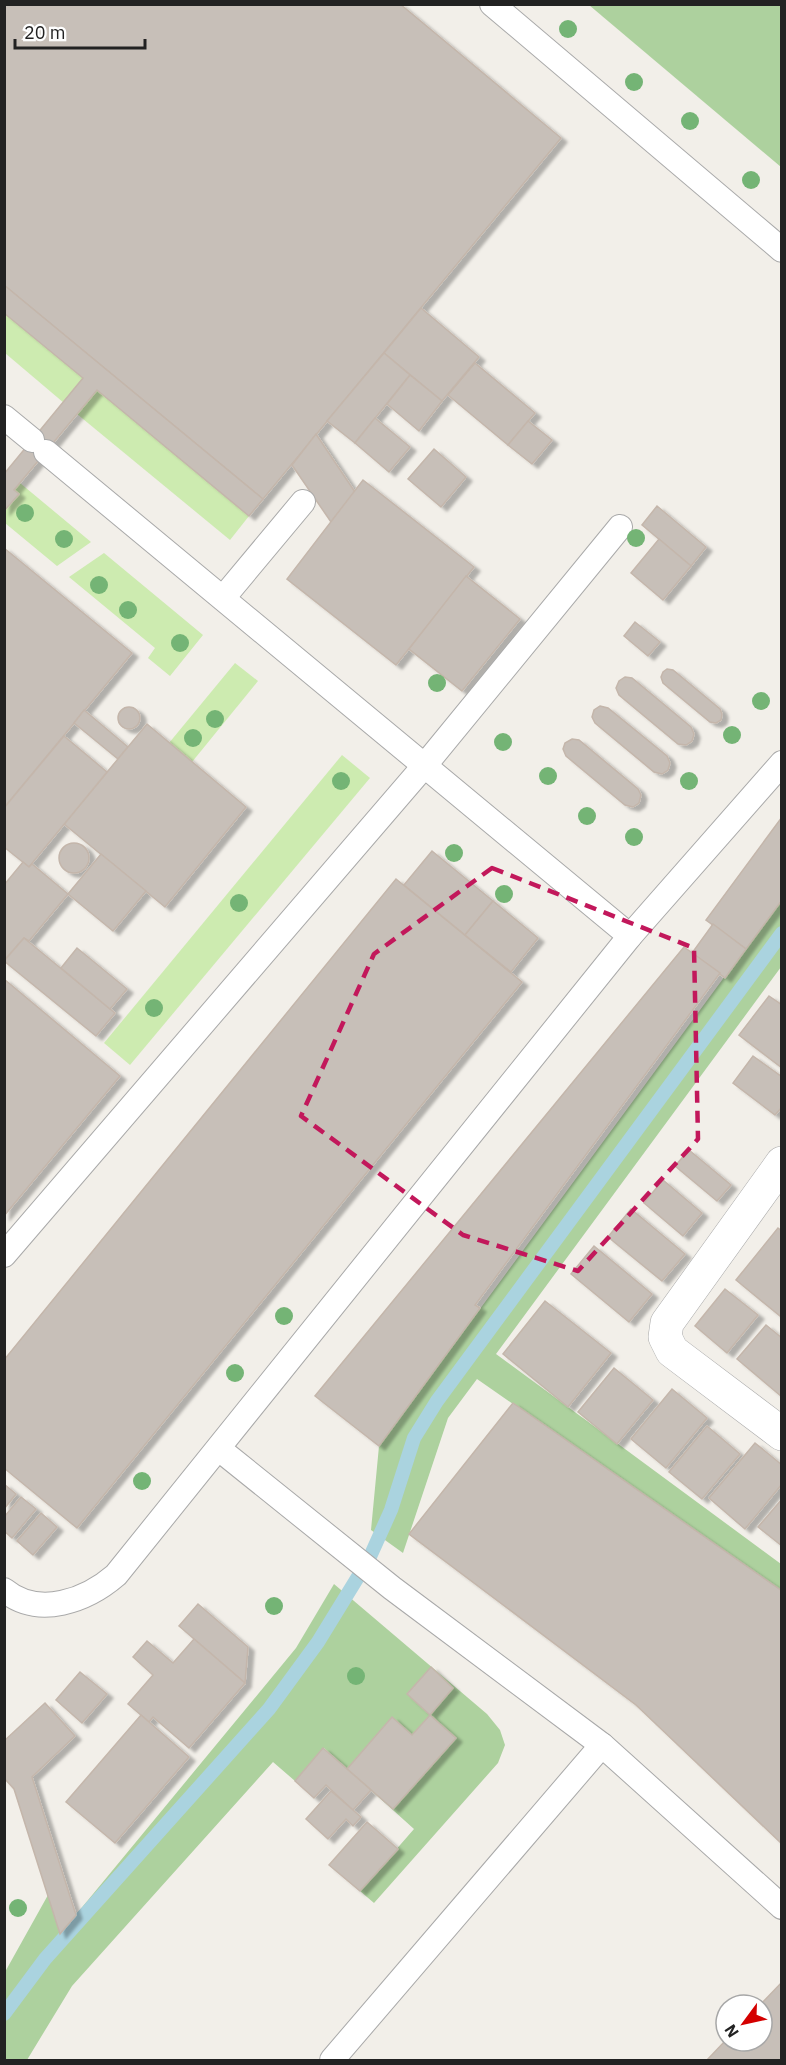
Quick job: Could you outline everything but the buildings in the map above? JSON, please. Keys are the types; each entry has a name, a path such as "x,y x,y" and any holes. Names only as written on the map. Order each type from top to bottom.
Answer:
{"street":[{"path":"782,1163 667,1323 665,1337 672,1351 782,1434"}],"lane":[{"path":"492,4 782,250"},
{"path":"4,417 630,936"},
{"path":"224,598 303,502"},
{"path":"4,1255 425,765 620,528"},
{"path":"4,1590 28,1601 47,1604 67,1602 102,1587 116,1575 630,936 782,762"},
{"path":"219,1449 392,1588 602,1745 782,1907"},
{"path":"332,2061 602,1745"}],"highlighted area":[{"path":"492,868 694,948 698,1139 578,1271 463,1235 301,1116 374,954"}],"green space":[{"path":"589,5 781,5 781,167"},
{"path":"4,313 83,378 64,403 5,353"},
{"path":"97,390 249,516 230,540 77,414"},
{"path":"20,483 91,542 57,566 5,523 5,511 19,494 14,490"},
{"path":"104,553 203,635 170,676 148,658 155,648 69,577"},
{"path":"235,663 258,681 192,762 169,743"},
{"path":"342,755 370,778 130,1065 104,1043"},
{"path":"781,900 781,967 496,1354 781,1564 781,1591 477,1379 448,1418 403,1553 371,1530 379,1446"},
{"path":"334,1584 487,1714 500,1730 505,1745 498,1763 374,1903 360,1891 414,1829 324,1748 295,1781 273,1762 72,1986 27,2060 5,2060 5,1972 48,1895 60,1934 296,1648"}],"waterway":[{"path":"4,2014 45,1959 269,1709 318,1642 369,1559 391,1510 414,1438 437,1401 782,933"}]}
